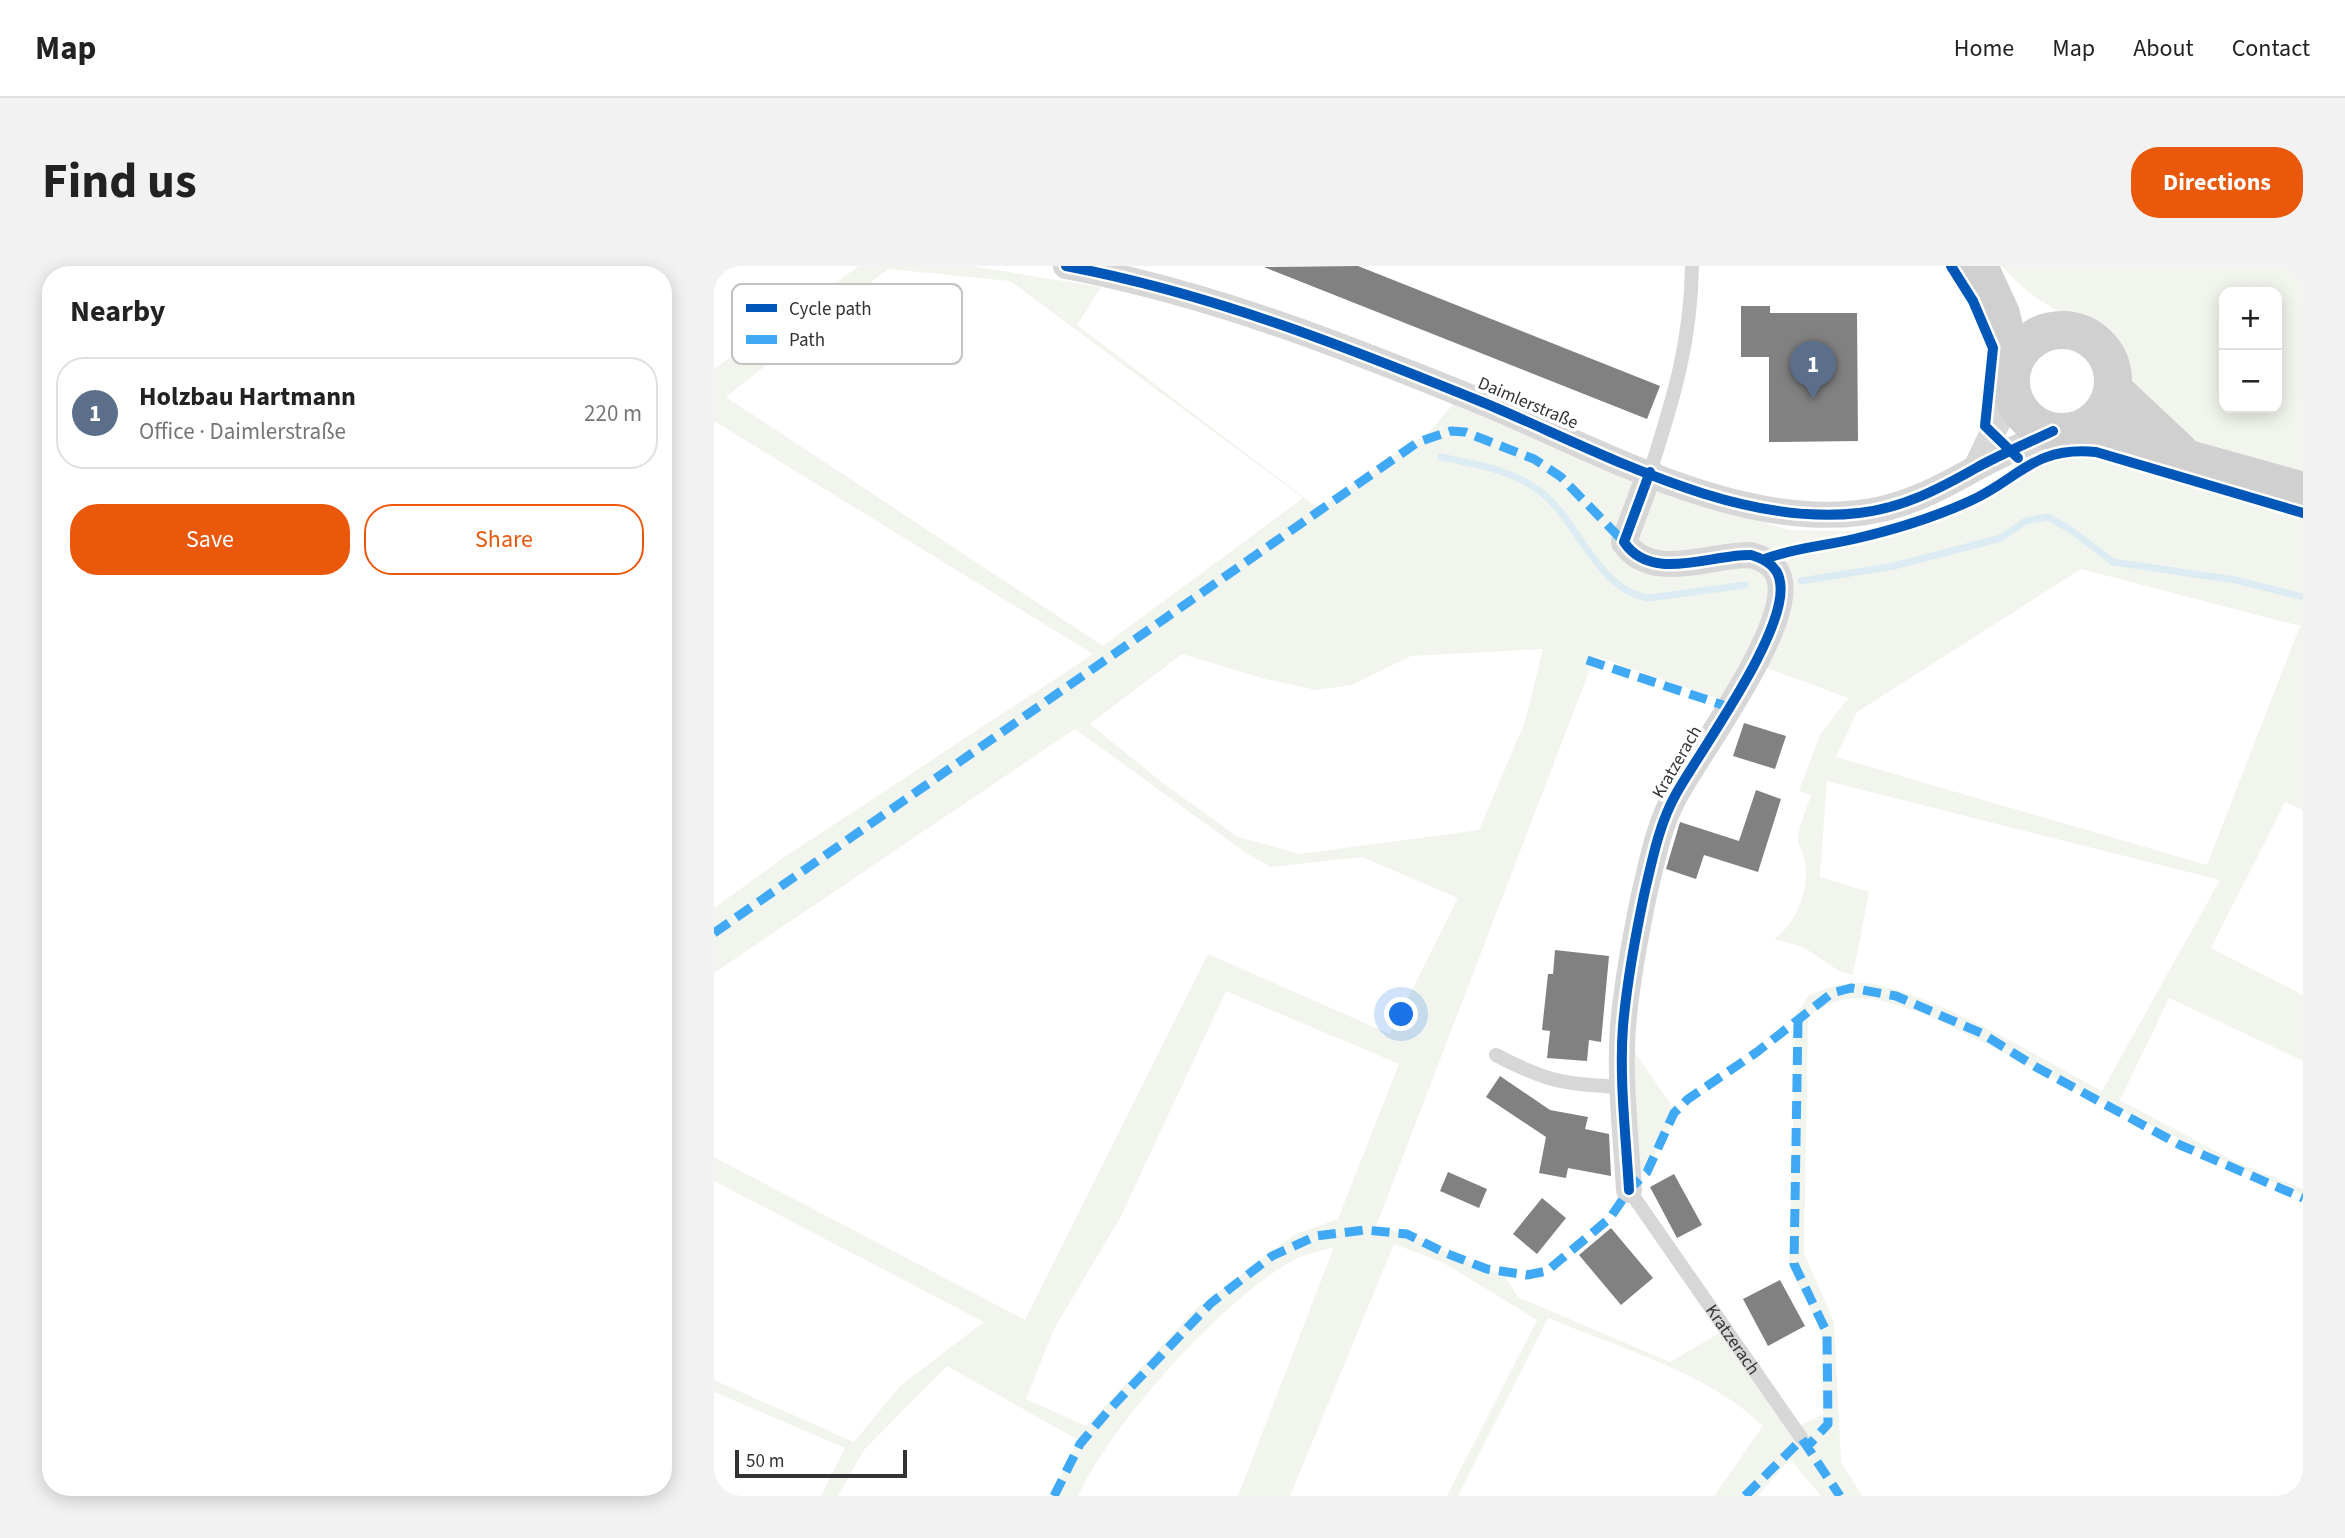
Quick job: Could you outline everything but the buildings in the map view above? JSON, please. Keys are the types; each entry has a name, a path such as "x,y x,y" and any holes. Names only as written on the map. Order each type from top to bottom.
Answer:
{"main road":[{"path":"1980,268 2052,330"},
{"path":"1980,268 2001,314 2012,379 2027,419 2184,456 2303,491"},
{"path":"2012,379 2030,339 2052,330 2077,331 2098,344 2111,365 2113,389 2103,411 2067,430"},
{"path":"2113,389 2184,456"}],"street":[{"name":"Daimlerstraße","path":"1066,266 1140,280 1271,320 1471,397 1650,472 1743,504 1820,515 1860,513 1923,497 1976,468 2067,430"},
{"path":"1976,468 2012,379"},
{"name":"Kratzerach","path":"1629,1190 1623,1027 1632,951 1662,828 1675,796 1756,659 1776,615 1781,587 1775,568 1765,559 1751,555 1654,564 1631,553 1624,542 1650,472"}],"lane":[{"path":"1650,472 1680,377 1691,308 1692,266"},
{"path":"1496,1055 1536,1076 1560,1083 1624,1087"},
{"name":"Kratzerach","path":"1629,1190 1801,1439"}],"shaded area":[{"path":"859,266 971,266 1101,287 1077,325 1319,509 1430,431 1455,402 1738,514 1789,530 1906,532 1975,507 2042,466 2071,457 2102,460 2303,521 2303,810 2285,802 2211,948 2303,995 2303,1061 2169,998 2120,1100 2234,1161 2303,1189 2303,1195 2228,1163 1927,1015 1895,1004 1852,998 1824,1007 1808,1017 1804,1253 1834,1322 1841,1462 1862,1496 1821,1496 1790,1459 1758,1496 1714,1496 1763,1426 1741,1407 1689,1376 1548,1318 1458,1496 1447,1496 1537,1320 1442,1262 1394,1244 1290,1496 1238,1496 1334,1247 1298,1258 1269,1276 1206,1330 1174,1363 1117,1433 1094,1466 1078,1496 1052,1496 1078,1440 947,1366 864,1450 838,1496 821,1496 845,1448 714,1392 714,1380 854,1442 901,1385 984,1322 714,1181 714,1157 1025,1320 1208,954 1390,1034 1458,898 1362,857 1271,867 1246,853 1075,729 714,973 714,908 783,858 1093,654 714,421 714,369 732,356 732,364 768,364 726,397 1103,646 1303,498 1010,281 888,269 869,284 834,284","holes":["2081,569 2300,626 2207,865 1836,757 1857,712","1543,649 1525,722 1479,830 1300,854 1238,837 1163,783 1090,724 1182,654 1265,679 1316,690 1352,685 1411,656","1595,656 1725,701 1748,661 1848,698 1820,735 1799,791 1811,795 1798,837 1804,857 1806,880 1796,913 1774,939 1803,947 1839,971 1853,975 1869,892 1820,877 1827,781 2220,880 2102,1091 1978,1024 1907,993 1876,985 1851,983 1809,995 1796,1015 1789,1266 1822,1333 1823,1415 1794,1428 1726,1329 1670,1362 1518,1297 1504,1275 1445,1251 1411,1233 1375,1229","1226,991 1399,1064 1338,1219 1294,1235 1196,1309 1086,1426 1026,1399 1054,1329 1120,1218"]},
{"path":"2002,266 2303,266 2303,477 2216,451 2188,438 2129,387 2126,365 2112,336 2095,323 2050,307 2028,291"},
{"path":"1628,1042 1678,1115 1636,1182"}],"waterway":[{"path":"1441,457 1480,465 1530,484 1567,520 1602,569 1631,592 1649,598 1745,585"},
{"path":"1801,581 1894,566 2001,538 2026,521 2048,517 2071,530 2113,562 2235,580 2303,597"}],"marked path":[{"path":"714,933 1418,442 1451,431 1465,432 1534,459 1561,477 1624,542"},
{"path":"1587,660 1729,707"},
{"path":"1054,1496 1080,1444 1109,1410 1211,1303 1272,1256 1316,1236 1365,1230 1407,1234 1487,1269 1527,1275 1547,1271 1610,1218 1629,1190 1647,1172 1674,1113 1688,1099 1757,1052 1832,993 1851,988 1896,996 1981,1033 2036,1067 2180,1145 2303,1198"},
{"path":"1798,1020 1794,1264 1827,1333 1828,1424 1807,1447"},
{"path":"1745,1496 1802,1439 1840,1496"}],"cycle path":[{"path":"1066,266 1174,291 1277,323 1482,402 1666,481 1763,509 1811,514 1859,513 1891,507 1934,490 2053,431"},
{"path":"1951,266 1973,301 1993,348 1985,426 2018,458"},
{"path":"1765,559 1898,528 1927,518 1987,492 2041,459 2075,451 2096,452 2303,513"},
{"path":"1629,1190 1622,1087 1623,1026 1634,943 1653,856 1676,794 1758,658 1779,603 1780,582 1777,572 1770,564 1751,555 1666,564 1650,561 1636,554 1624,542 1650,472"}],"place":[{"name":"Holzbau Hartmann","path":"1813,399"}]}
